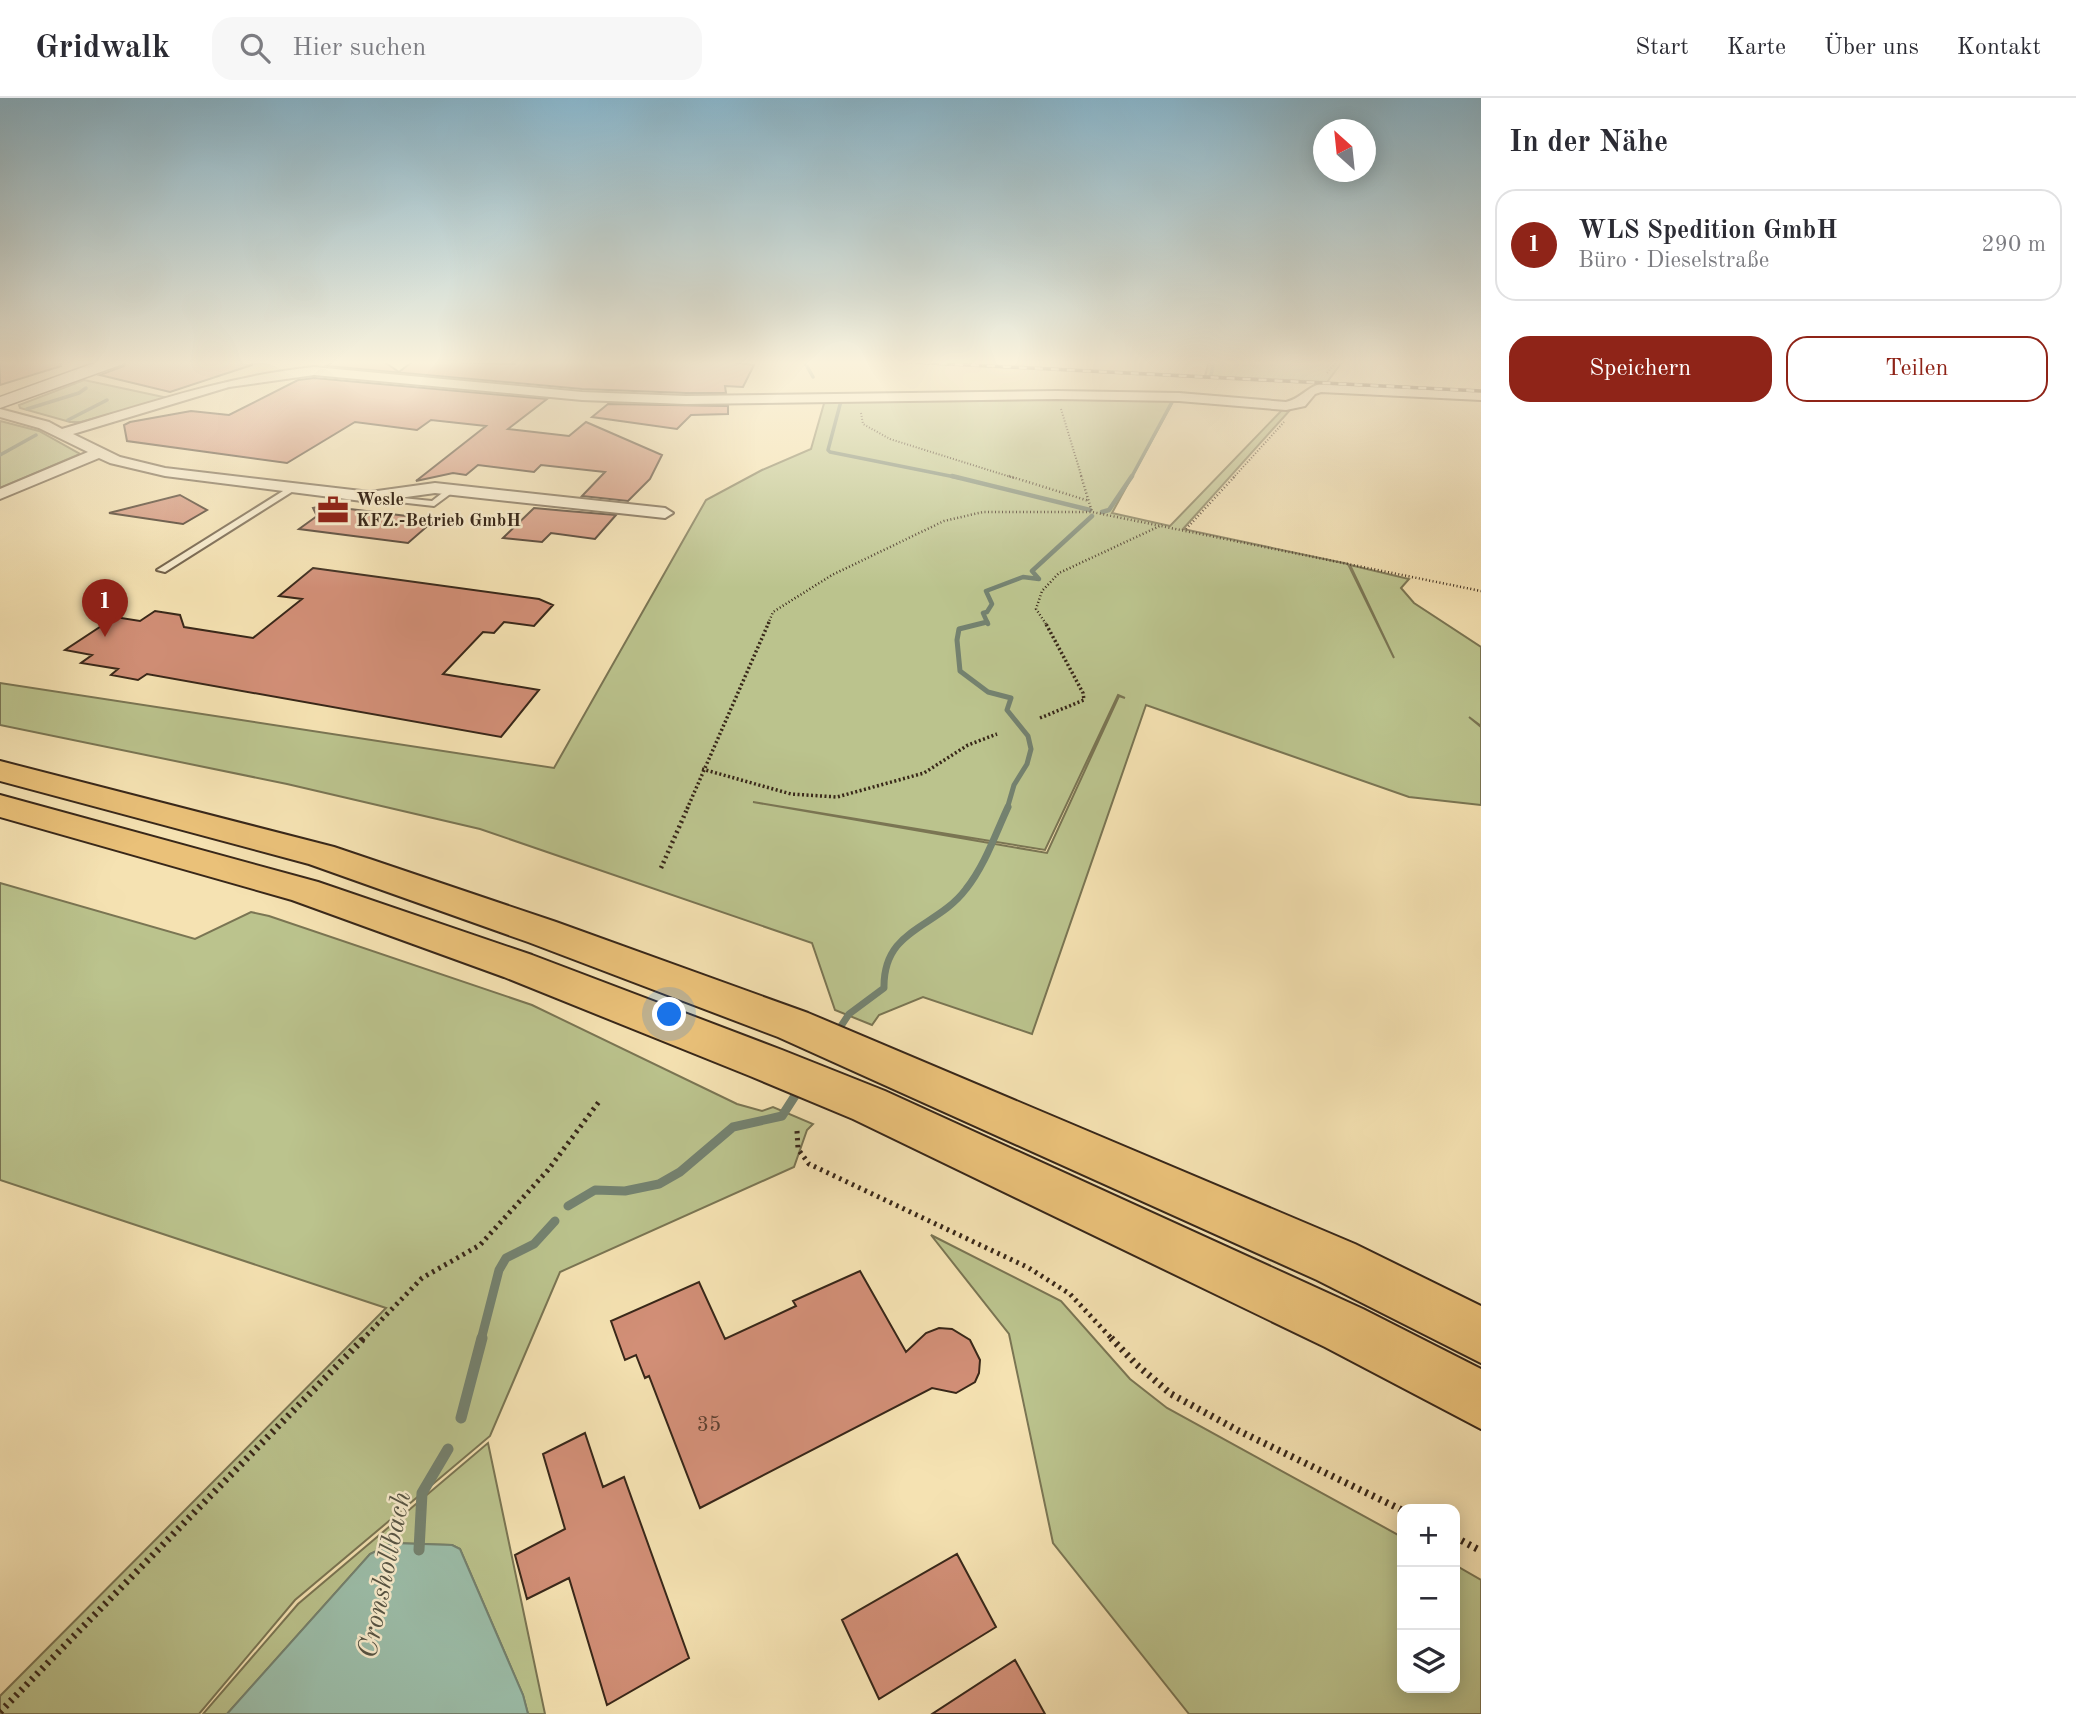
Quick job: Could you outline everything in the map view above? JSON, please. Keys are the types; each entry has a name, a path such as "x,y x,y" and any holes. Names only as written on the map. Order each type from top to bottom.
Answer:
{"highway":[{"path":"0,771 321,855 542,932 793,1025 881,1087 1481,1400"},
{"path":"0,806 305,891 518,966 766,1063 881,1087 1336,1262 1481,1335"}],"street":[{"path":"68,436 114,460 165,472 370,497 435,488 665,513"},
{"path":"0,494 99,453"}],"lane":[{"path":"162,570 294,488"}],"path":[{"path":"885,436 1089,501"},
{"path":"1069,436 1092,512"},
{"path":"1186,530 1270,436"},
{"path":"661,868 773,611 832,575 944,521 983,512 1092,512 1481,591"},
{"path":"1040,718 1084,700 1051,631 1036,609 1041,591 1059,573 1162,525"},
{"path":"702,769 791,794 836,797 924,773 968,745 997,734"},
{"path":"0,1712 422,1278 480,1245 548,1170 601,1099"},
{"path":"797,1131 794,1141 809,1164 1029,1268 1070,1294 1137,1365 1171,1394 1239,1431 1397,1508"},
{"path":"1460,1540 1481,1551"}],"green space":[{"path":"0,436 49,436 80,454 0,488"},
{"path":"815,436 1154,436 1112,513 1170,526 1257,436 1266,436 1183,529 1348,564 1394,658 1350,565 1409,579 1401,588 1414,603 1481,647 1481,726 1469,717 1481,727 1481,805 1409,797 1146,705 1032,1034 923,997 879,1015 872,1025 835,1010 812,943 480,829 287,784 0,725 0,683 554,768 706,500 762,470 811,449","holes":["1118,695 1125,698 1119,696 1047,853 753,802 1045,850"]},
{"path":"0,883 195,939 251,912 269,916 532,1005 737,1104 762,1111 773,1107 813,1124 807,1130 794,1167 560,1272 490,1436 295,1600 199,1714 0,1714 0,1696 386,1308 0,1180"},
{"path":"931,1235 1061,1301 1130,1379 1167,1408 1397,1534 1397,1693 1460,1693 1460,1568 1481,1580 1481,1714 1189,1714 1053,1543 1009,1334"},
{"path":"488,1443 545,1714 528,1714 523,1695 460,1549 452,1545 393,1543 370,1554 227,1714 203,1714 298,1604"}],"water":[{"path":"393,1543 452,1545 460,1549 523,1695 528,1714 227,1714 370,1554"}],"building":[{"path":"126,436 331,436 287,463 127,441"},
{"path":"473,436 619,436 662,455 650,479 628,501 582,496 605,472 541,465 534,472 478,465 466,475 453,473 416,481"},
{"path":"180,495 207,510 183,524 109,513"},
{"path":"336,503 346,504 350,509 423,518 419,521 431,523 408,543 299,529 317,516 313,508"},
{"path":"534,508 616,515 595,539 551,533 542,542 503,538"},
{"path":"313,568 539,599 553,605 534,626 504,622 494,633 483,632 443,674 539,690 501,737 147,674 138,680 111,675 118,669 81,663 92,655 65,650 115,617 140,621 155,611 180,615 184,627 253,638 302,599 279,596"},
{"path":"860,1271 906,1352 926,1333 939,1328 952,1329 970,1340 980,1360 975,1382 956,1393 932,1388 700,1508 649,1376 645,1378 636,1355 625,1360 611,1321 699,1282 725,1339 796,1306 793,1301"},
{"path":"585,1433 603,1487 624,1477 689,1658 607,1705 569,1578 527,1599 515,1555 565,1529 543,1454"},
{"path":"957,1554 996,1627 879,1699 842,1620"},
{"path":"1015,1660 1045,1714 932,1714"}],"waterway":[{"path":"0,455 33,436"},
{"path":"832,436 828,450 830,452 960,478"},
{"name":"Cronshollbach","path":"1131,478 1153,436"},
{"path":"952,476 1090,510"},
{"name":"Cronshollbach","path":"1102,512 1109,510 1132,476"},
{"name":"Cronshollbach","path":"988,624 983,613 987,612 992,604 986,591 1023,577 1039,579 1032,571 1092,516"},
{"name":"Cronshollbach","path":"987,622 959,629 957,640 960,671 988,692 1011,698 1007,710 1028,736 1031,749 1027,764 1014,785 1007,809"},
{"name":"Cronshollbach","path":"835,1035 849,1014 884,988 886,968 892,953 902,941 954,902 973,880 1008,807"},
{"name":"Cronshollbach","path":"568,1206 595,1190 625,1191 659,1184 680,1172 733,1127 782,1116 800,1088"},
{"name":"Cronshollbach","path":"481,1340 499,1270 506,1258 534,1244 555,1221"},
{"name":"Cronshollbach","path":"461,1418 482,1338"},
{"name":"Cronshollbach","path":"419,1550 422,1493 448,1449"}],"place":[{"name":"Wesle KFZ.-Betrieb GmbH","path":"333,510"},
{"name":"WLS Spedition GmbH","path":"105,637"}]}
